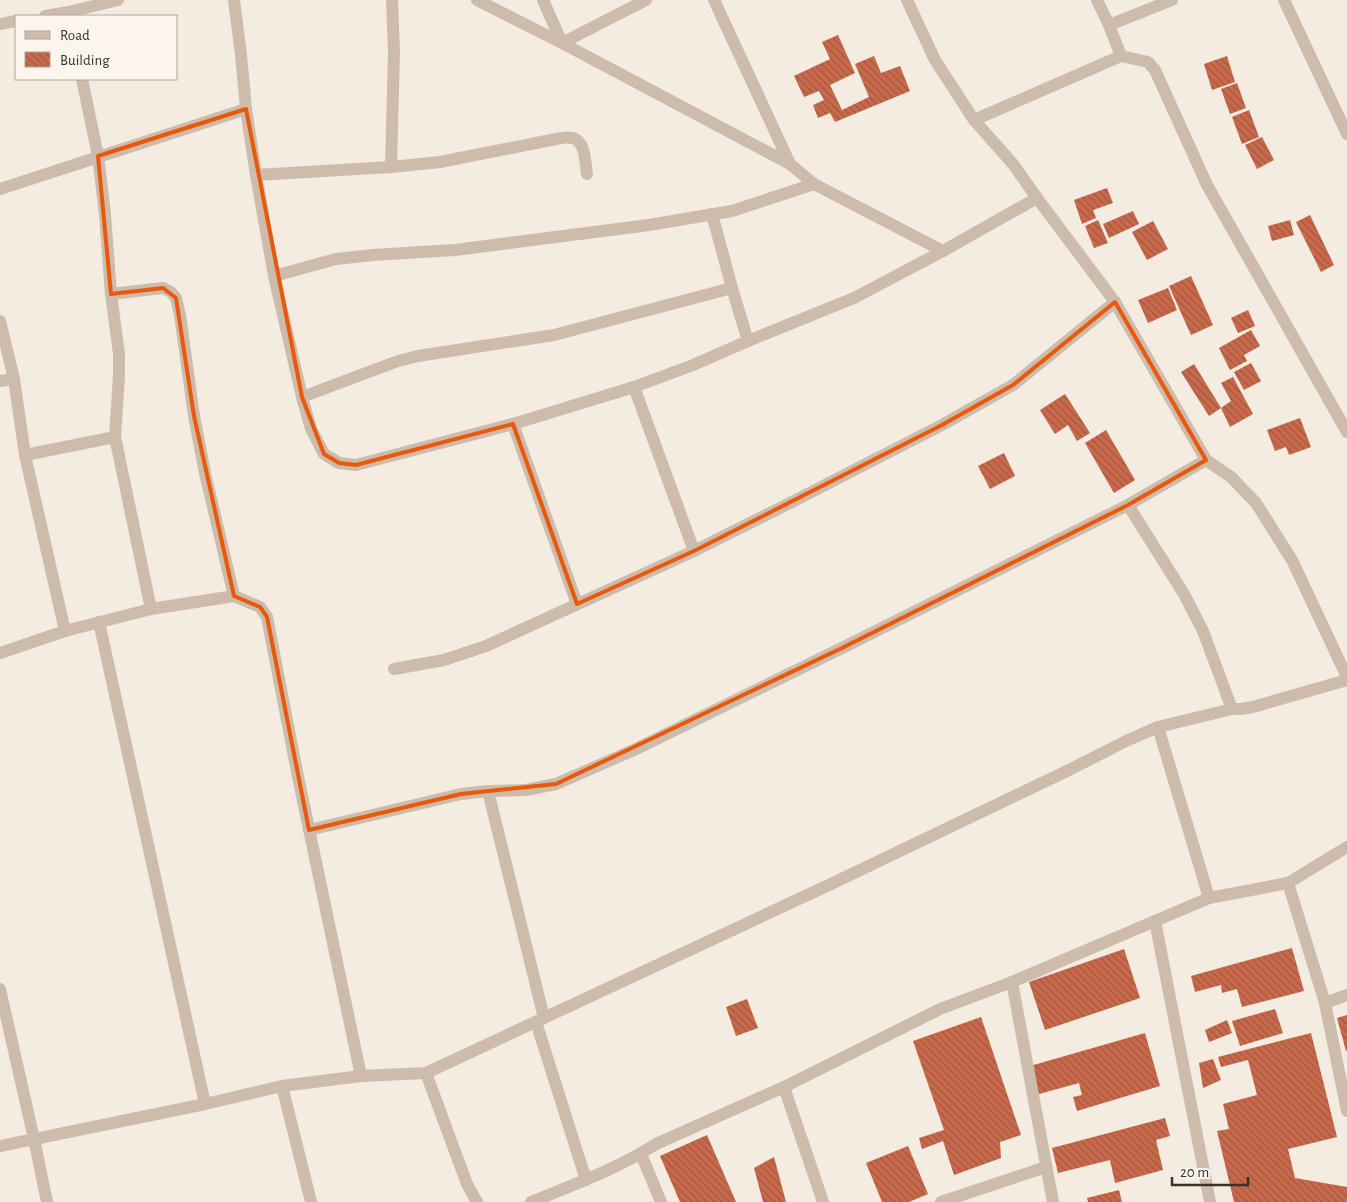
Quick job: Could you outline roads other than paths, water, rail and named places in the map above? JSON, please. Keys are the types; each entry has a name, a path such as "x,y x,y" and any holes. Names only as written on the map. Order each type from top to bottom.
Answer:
{"street":[{"path":"48,15 69,9 118,0"},
{"path":"234,0 246,109 274,276 311,429 324,454 339,463 356,465 513,424 634,387 693,365 854,298 1037,198"},
{"path":"391,167 394,51 392,0"},
{"path":"476,0 562,43 790,164 814,184 943,251"},
{"path":"543,0 562,43"},
{"path":"562,43 646,0"},
{"path":"714,0 790,164"},
{"path":"0,1146 205,1104 282,1086 361,1076 426,1073 840,880 1158,727 1232,709 1253,707 1347,678 1292,560 1256,503 1231,477 1206,460 1115,302 1013,164 974,120 935,60 907,0"},
{"path":"1097,0 1110,25 1121,56"},
{"path":"1110,25 1172,0"},
{"path":"1284,0 1347,134"},
{"path":"0,24 15,21"},
{"path":"974,120 1121,56 1148,62 1155,70 1207,185 1347,432"},
{"path":"82,80 98,156 105,214 111,294 119,354 115,437 150,609"},
{"path":"0,189 246,109"},
{"path":"256,175 391,167 440,162 556,139 572,138 580,142 587,174"},
{"path":"274,276 336,258 455,250 649,225 732,211 814,184"},
{"path":"712,214 748,341"},
{"path":"111,294 163,288 171,292 176,298 194,416 205,473 234,596"},
{"path":"302,397 398,361 436,353 554,335 732,288"},
{"path":"394,669 444,660 486,646 694,551 942,425 1013,385 1115,302"},
{"path":"0,321 14,379 25,455 65,631"},
{"path":"0,381 14,379"},
{"path":"634,387 694,551"},
{"path":"513,424 577,604"},
{"path":"25,455 115,437"},
{"path":"309,830 461,794 526,790 556,784 636,749 851,644 1128,505 1206,460"},
{"path":"1128,505 1184,594 1202,631 1232,709"},
{"path":"0,653 65,631 150,609 234,596 260,606 266,617 361,1076"},
{"path":"99,622 205,1104"},
{"path":"1158,727 1209,898"},
{"path":"488,791 540,1020 586,1180"},
{"path":"531,1202 586,1180 641,1154 656,1144 784,1087 940,1009 1012,982 1209,898 1288,883 1347,847"},
{"path":"1288,883 1325,1003 1347,1111"},
{"path":"1155,921 1210,1202"},
{"path":"1012,982 1053,1202"},
{"path":"0,989 47,1202"},
{"path":"1325,1003 1347,995"},
{"path":"426,1073 467,1184 477,1202"},
{"path":"282,1086 312,1202"},
{"path":"784,1087 823,1202"},
{"path":"641,1154 662,1202"},
{"path":"941,1202 1046,1167"}]}
